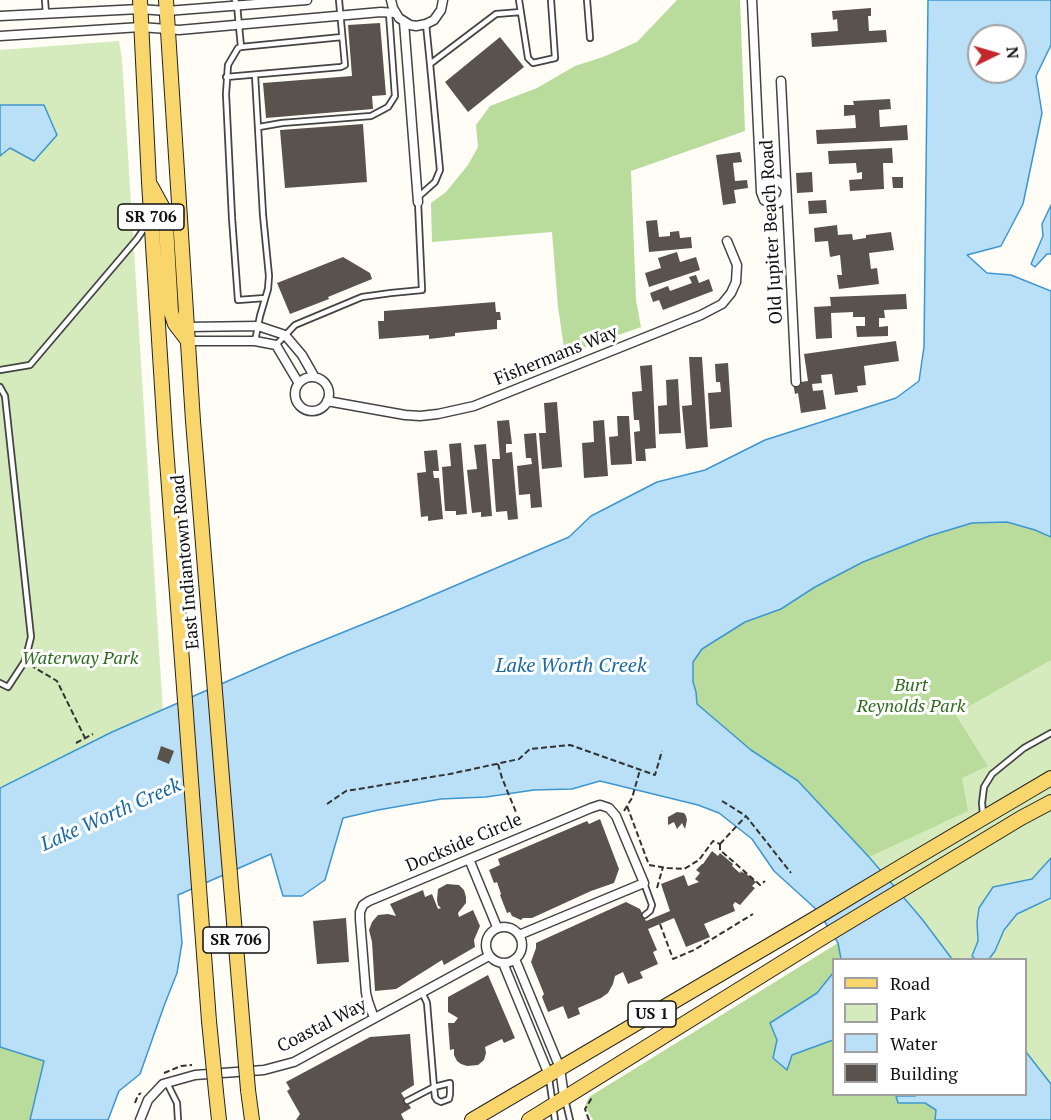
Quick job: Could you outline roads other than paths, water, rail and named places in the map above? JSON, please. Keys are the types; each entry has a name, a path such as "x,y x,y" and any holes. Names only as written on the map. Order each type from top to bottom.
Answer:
{"main road":[{"name":"East Indiantown Road","path":"140,4 165,434 208,1009 219,1120"},
{"name":"East Indiantown Road","path":"167,5 193,422 252,1120"},
{"path":"149,182 162,208 166,226 171,312 175,324 187,334"},
{"name":"US 1","path":"472,1120 1051,778"},
{"name":"US 1","path":"529,1120 557,1108 822,938 1051,802"}],"street":[{"path":"0,16 46,14 140,4 307,0"},
{"path":"391,0 392,13"},
{"path":"0,36 141,27 179,30 381,12 392,13 404,22 416,26 434,20 441,10 443,0"},
{"name":"Old Jupiter Beach Road","path":"752,0 762,188"},
{"path":"404,22 418,200"},
{"name":"Old Jupiter Beach Road","path":"781,81 796,382"},
{"path":"772,180 781,183 786,190 784,198 782,201 771,204 764,200 762,188 764,184 772,180"},
{"name":"Fishermans Way","path":"276,345 298,382 295,387 295,399 302,408 308,410 319,409 327,401 420,416 474,406 658,333 722,304 736,282 737,265 727,241"},
{"path":"187,334 258,326 285,335 302,355 314,376"},
{"path":"187,334 276,345"},
{"path":"298,382 308,376 319,378 327,386 329,396 327,401"},
{"name":"Dockside Circle","path":"374,1018 366,993 360,919 363,906 369,901 600,806 609,808 616,816 644,883"},
{"path":"469,859 497,927"},
{"path":"519,935 644,883"},
{"path":"497,927 514,929 519,935 521,950 515,959 503,963 489,956 486,942 488,936 497,927"},
{"name":"Coastal Way","path":"140,1120 148,1100 163,1084 195,1075 264,1070 294,1062 489,956"},
{"path":"515,959 554,1071 557,1108"},
{"path":"503,963 554,1071"}],"lane":[{"path":"45,0 46,14"},
{"path":"226,77 345,65 339,0"},
{"path":"519,0 528,57 533,63 555,57 551,0"},
{"path":"587,0 590,38"},
{"path":"236,3 241,47"},
{"path":"430,64 496,14 520,12"},
{"path":"259,127 371,116 388,107 395,96 392,13"},
{"path":"276,345 295,325 362,297 422,290 418,200 435,182 440,170 426,24"},
{"path":"265,298 238,300 226,77 228,65 241,47 342,37"},
{"path":"255,75 269,276 255,341"},
{"path":"0,370 30,365 137,239 151,218"},
{"path":"0,387 5,396 31,637 25,662 8,687 0,682"},
{"path":"984,817 982,803 984,787 992,774 1024,748 1051,733"},
{"path":"644,883 652,905 650,911 645,915"},
{"path":"407,1101 434,1087 450,1083 450,1094 449,1099 436,1101 434,1087 427,1003 422,992"},
{"path":"554,1071 557,1108 570,1120"},
{"path":"167,1083 177,1104 178,1120"}],"water":[{"name":"Lake Worth Creek","path":"928,0 1051,0 1051,45 1036,76 1042,113 1023,204 1001,246 967,255 987,273 1011,275 1051,291 1051,537 1007,522 972,523 929,536 863,562 815,587 781,609 745,622 702,649 693,662 693,682 697,704 751,750 798,781 869,857 922,919 951,958 841,958 838,943 818,911 774,871 752,839 719,813 698,805 600,781 572,789 534,790 486,797 441,799 378,810 343,818 325,880 302,896 283,896 271,854 178,895 182,943 177,973 140,1074 119,1091 108,1120 30,1120 44,1061 0,1047 0,788 112,732 287,655 569,537 591,516 657,482 705,470 765,440 896,398 919,381 924,347"},
{"path":"0,105 44,105 57,135 34,161 10,148 0,156"},
{"path":"1051,205 1051,254 1047,254 1035,267 1031,264 1043,236 1042,224"},
{"path":"1051,858 1051,898 1017,914 1004,930 990,958 974,958 972,956 978,941 979,908 993,887 1032,879"},
{"path":"832,974 832,1040 792,1055 787,1070 773,1058 777,1040 770,1023 817,993"},
{"path":"1027,1053 1051,1084 1051,1120 935,1120 936,1110 925,1103 898,1103 896,1096 1027,1096"}],"park label":[{"name":"Waterway Park","path":"80,659"},
{"name":"Burt Reynolds Park","path":"911,696"}]}
